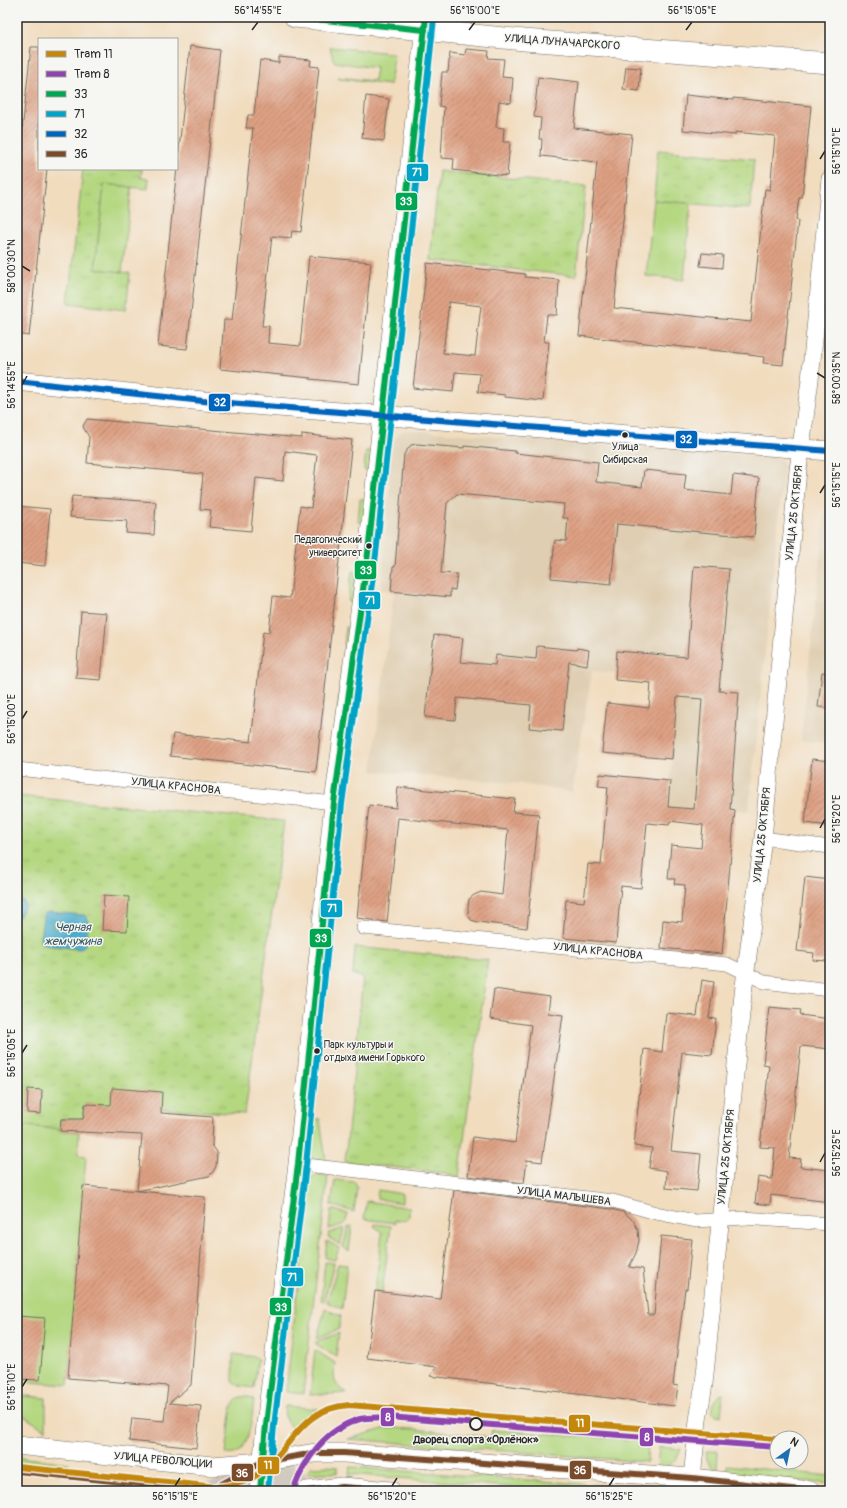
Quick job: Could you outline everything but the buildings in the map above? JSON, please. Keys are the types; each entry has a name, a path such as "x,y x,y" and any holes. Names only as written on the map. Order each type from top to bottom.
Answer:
{"main road":[{"name":"УЛИЦА ЛУНАЧАРСКОГО","path":"295,17 425,23 524,40 830,63"},
{"path":"260,1491 262,1462 298,1164 334,803 368,553 425,23"},
{"path":"17,381 203,401 382,414 830,451"},
{"name":"УЛИЦА РЕВОЛЮЦИИ","path":"17,1445 212,1466 262,1462 315,1453 344,1453 691,1485 810,1491"},
{"path":"307,1491 342,1487 391,1491"}],"street":[{"name":"УЛИЦА 25 ОКТЯБРЯ","path":"691,1485 698,1420 704,1384 746,974 763,838 801,448 830,179"},
{"name":"УЛИЦА КРАСНОВА","path":"17,769 334,803"},
{"path":"763,838 830,847"},
{"name":"УЛИЦА КРАСНОВА","path":"363,928 726,964 764,982 830,990"},
{"name":"УЛИЦА МАЛЫШЕВА","path":"298,1164 613,1201 656,1213 696,1221 744,1218 830,1224"}],"shaded area":[{"path":"406,430 774,457 781,460 784,465 749,811 705,807 705,810 668,807 677,703 654,701 654,692 650,692 651,683 615,673 592,671 572,792 523,784 372,771 394,591 381,590 390,485 388,482 392,444 400,433"},
{"path":"828,486 830,486 830,744 801,740"},
{"path":"272,1449 307,1474 304,1491 206,1491 207,1483 250,1472"}],"green space":[{"path":"330,47 392,53 394,56 390,85 339,79 338,77 374,81 376,68 334,62"},
{"path":"658,150 754,159 750,209 654,200"},
{"path":"83,170 142,170 141,178 149,179 148,189 104,184 95,269 130,273 126,310 68,303"},
{"path":"439,171 586,186 576,276 430,260"},
{"path":"104,184 132,187 122,272 95,269"},
{"path":"654,200 691,203 684,280 646,276"},
{"path":"366,451 371,451 369,471 364,470"},
{"path":"360,499 365,499 363,523 358,522"},
{"path":"352,571 356,572 353,603 348,602"},
{"path":"346,627 350,628 331,771"},
{"path":"17,796 284,821 245,1114 85,1104 83,1119 61,1119 60,1129 17,1125"},
{"path":"355,947 488,960 459,1177 445,1173 345,1162 363,977 353,975"},
{"path":"313,1119 320,1119 326,1161 315,1160 310,1155"},
{"path":"17,1125 79,1132 78,1155 86,1156 68,1385 17,1381"},
{"path":"319,1174 328,1176 303,1394 286,1392 310,1182 313,1176"},
{"path":"335,1180 355,1182 357,1187 354,1212 331,1205"},
{"path":"378,1190 402,1194 402,1203 377,1199"},
{"path":"367,1201 410,1208 408,1220 395,1220 395,1223 364,1219"},
{"path":"331,1209 348,1214 345,1224 329,1229"},
{"path":"375,1224 391,1226 382,1292 375,1291 382,1232 374,1226"},
{"path":"352,1226 349,1251 343,1247 348,1227"},
{"path":"344,1228 340,1245 328,1237 329,1233"},
{"path":"327,1241 339,1248 335,1260 325,1258"},
{"path":"325,1262 334,1263 324,1301 321,1300"},
{"path":"338,1264 347,1265 342,1309 327,1302"},
{"path":"325,1309 341,1316 339,1329 317,1338"},
{"path":"339,1333 336,1357 316,1344 316,1342"},
{"path":"315,1350 335,1363 335,1381 342,1390 347,1393 310,1395"},
{"path":"233,1354 256,1357 258,1359 254,1388 240,1386 233,1382"},
{"path":"723,1394 721,1416 712,1412 716,1399"},
{"path":"17,1395 46,1398 46,1430 17,1412"},
{"path":"246,1396 254,1399 251,1425 248,1435 240,1450 234,1454 226,1454 232,1406 238,1398"},
{"path":"285,1406 319,1409 306,1418 294,1430 286,1420 284,1413"},
{"path":"387,1428 415,1429 491,1437 492,1430 648,1441 647,1462 348,1439"},
{"path":"659,1447 681,1449 672,1463 657,1468"},
{"path":"706,1451 718,1451 717,1470 708,1463"},
{"path":"17,1457 69,1463 68,1469 17,1463"},
{"path":"727,1465 830,1476 830,1484 727,1473"},
{"path":"311,1467 338,1467 337,1473 308,1473 308,1470"},
{"path":"350,1467 624,1487 645,1489 645,1491 559,1491 349,1474"}],"water":[{"path":"20,900 24,902 25,906 19,917 17,916 17,901"},
{"name":"Черная жемчужина","path":"49,912 84,915 87,917 86,944 80,949 45,945 41,943 40,940 44,913","holes":["55,920 60,922 61,927 59,929 53,928 53,922"]}],"tram line":[{"name":"11","path":"17,1467 217,1487 230,1485 250,1479 264,1470 304,1424 316,1415 331,1408 349,1405 769,1438"},
{"name":"8","path":"293,1491 303,1468 310,1457 327,1438 348,1424 367,1418 388,1417 769,1446"},
{"path":"217,1487 239,1491"}],"transit line":[{"name":"33","path":"295,17 425,30"},
{"name":"33","path":"260,1491 266,1425 298,1164 334,803 368,553 426,17"},
{"name":"71","path":"268,1491 274,1426 306,1165 342,804 376,554 434,18"},
{"name":"32","path":"17,381 203,401 830,451"},
{"name":"36","path":"17,1471 209,1491 262,1462 315,1453 344,1453 692,1478 810,1491"},
{"name":"36","path":"307,1491 342,1487 391,1491"}],"place":[{"name":"Улица Сибирская","path":"625,435"},
{"name":"Педагогический университет","path":"369,546"},
{"name":"Парк культуры и отдыха имени Горького","path":"317,1051"},
{"name":"Дворец спорта «Орлёнок»","path":"476,1424"}]}
